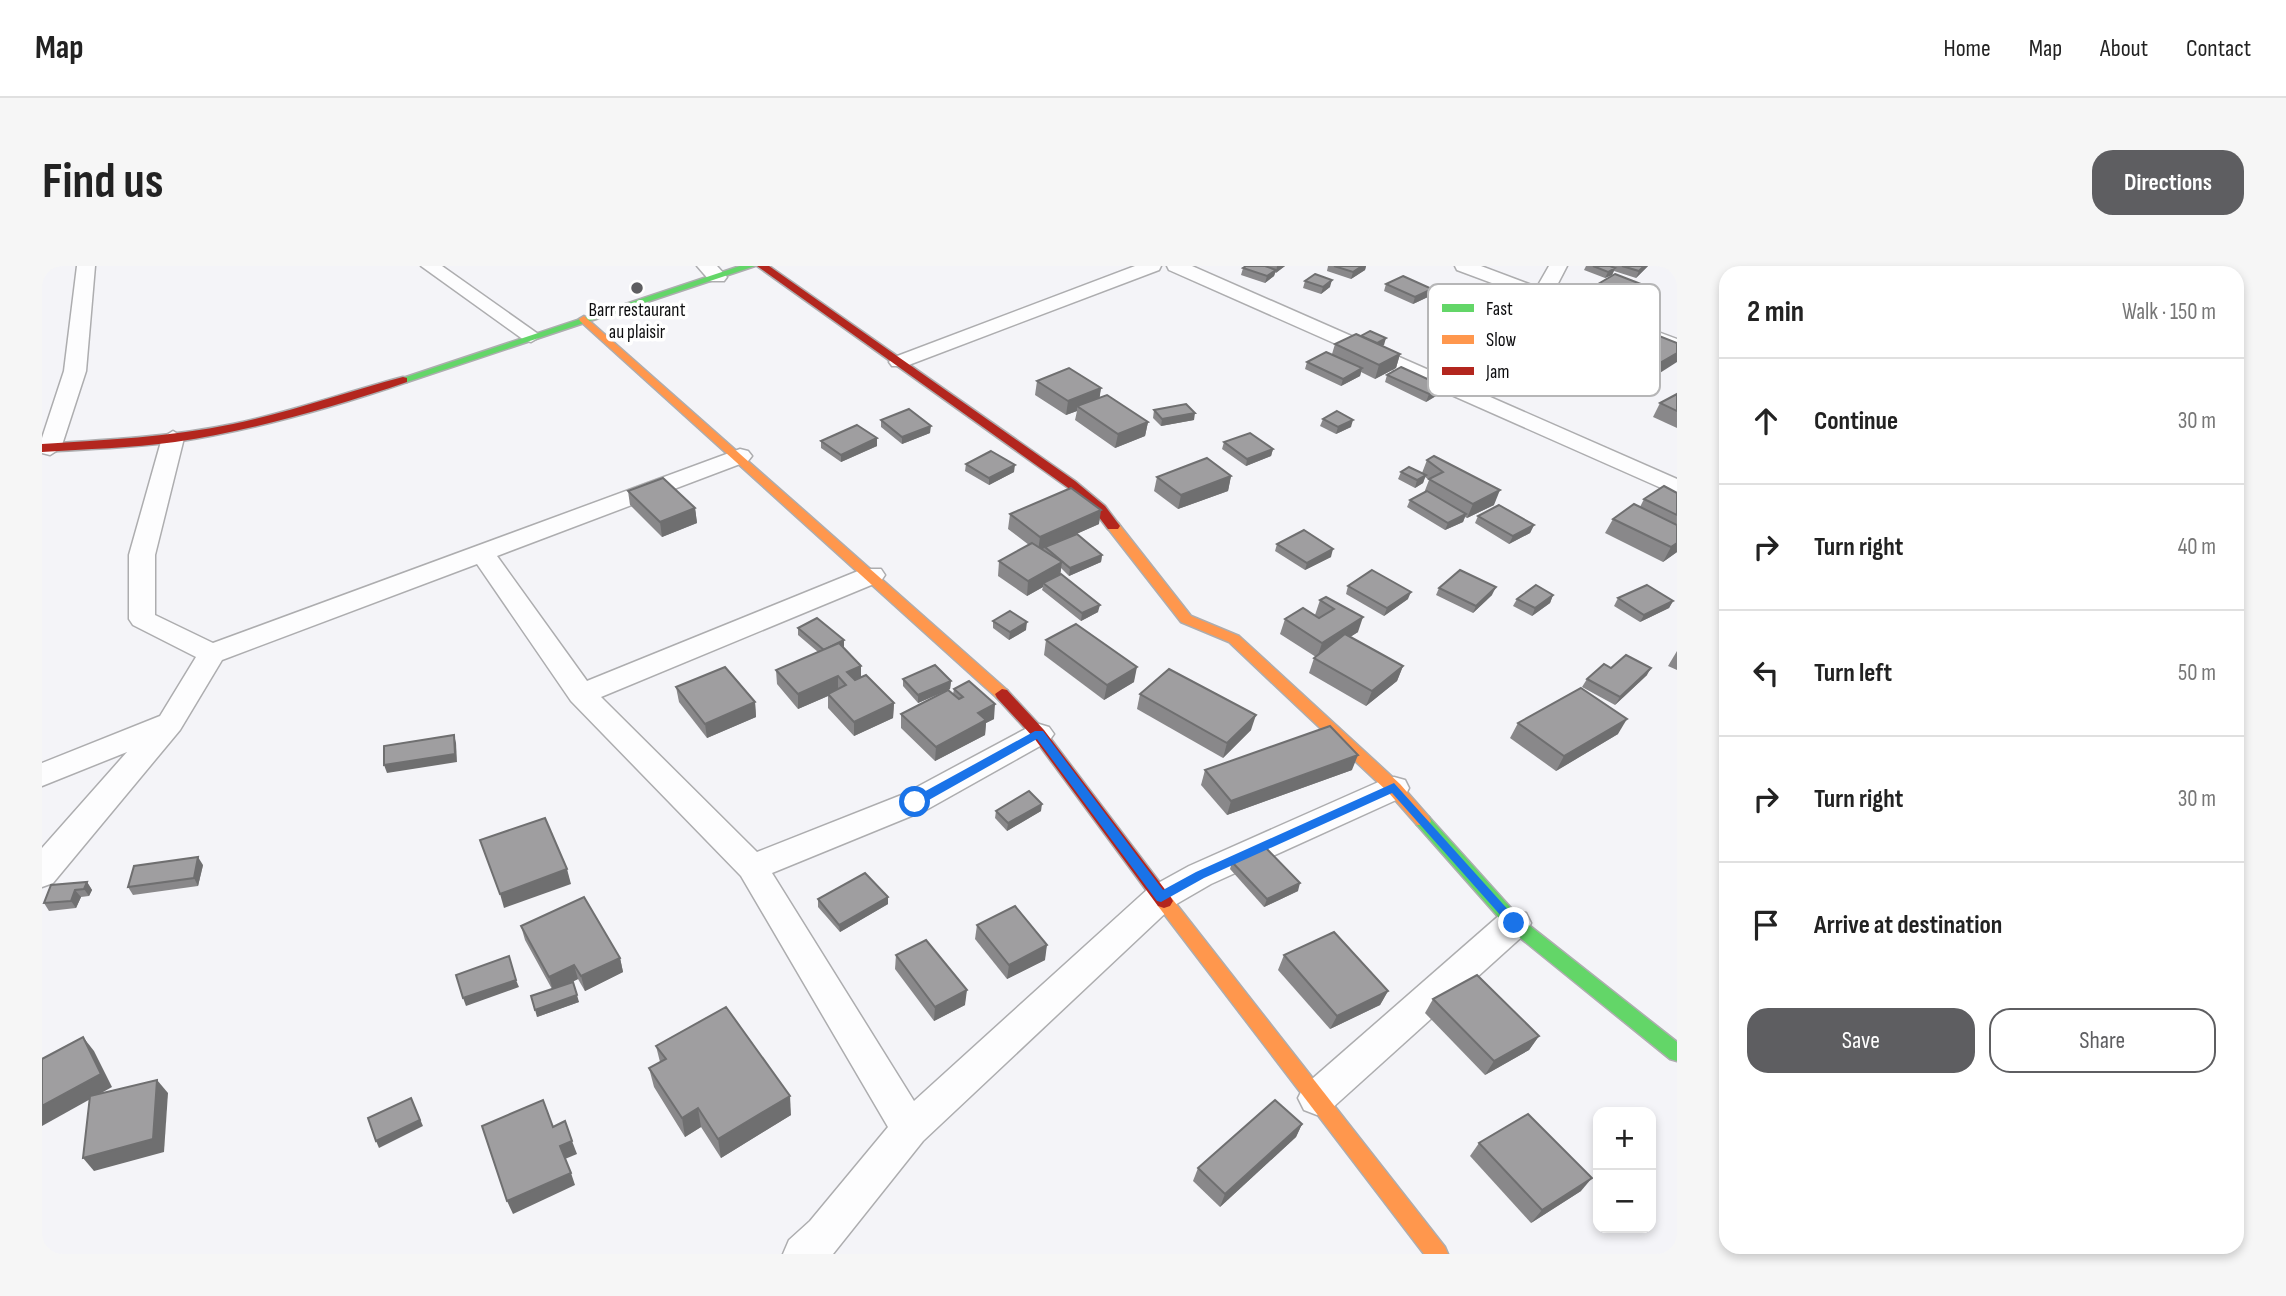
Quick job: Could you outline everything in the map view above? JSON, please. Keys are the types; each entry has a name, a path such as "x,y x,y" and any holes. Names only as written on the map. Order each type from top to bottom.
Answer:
{"street":[{"path":"86,266 75,371 46,448 173,438 239,427 329,404 584,319 711,272 750,266"},
{"path":"430,266 531,336"},
{"path":"762,266 1071,484 1100,509 1186,620 1234,639 1394,788 1514,923 1677,1053"},
{"path":"898,362 1152,266"},
{"path":"1176,266 1428,378"},
{"path":"1464,266 1515,284"},
{"path":"1548,284 1558,266"},
{"path":"584,319 1006,697 1039,734 1161,897 1437,1254"},
{"path":"1660,339 1677,346"},
{"path":"1469,396 1677,488"},
{"path":"173,438 142,555 142,619 212,654"},
{"path":"42,874 43,869 170,723 212,654 740,456"},
{"path":"481,552 581,694 752,867 910,1129"},
{"path":"581,694 872,575"},
{"path":"42,775 170,723"},
{"path":"752,867 821,842 915,802 1039,734"},
{"path":"803,1254 824,1235 910,1129 1161,897 1200,875 1394,788"},
{"path":"1317,1098 1514,923"}],"building":[{"path":"1265,266 1276,270 1267,276 1243,268"},
{"path":"1334,266 1362,266 1353,272"},
{"path":"1593,266 1610,266 1615,268 1608,272"},
{"path":"1622,266 1644,266 1639,271"},
{"path":"1315,274 1332,280 1323,287 1305,281"},
{"path":"1615,274 1641,284 1598,284"},
{"path":"1403,276 1428,287 1428,291 1415,297 1386,284"},
{"path":"1370,331 1386,338 1377,343 1361,336"},
{"path":"1356,334 1400,354 1379,365 1335,344"},
{"path":"1660,336 1677,343 1677,353 1660,363"},
{"path":"1326,352 1362,368 1343,379 1307,362"},
{"path":"1401,367 1428,379 1428,394 1387,375"},
{"path":"1069,368 1101,388 1068,401 1037,381"},
{"path":"1677,394 1677,411 1660,403"},
{"path":"1107,395 1148,422 1118,434 1077,406"},
{"path":"1186,404 1195,413 1162,419 1154,410"},
{"path":"909,409 931,426 902,437 881,420"},
{"path":"1337,411 1353,420 1338,427 1323,419"},
{"path":"857,425 877,438 841,455 821,441"},
{"path":"1250,433 1273,449 1247,459 1224,442"},
{"path":"991,451 1015,465 989,478 966,464"},
{"path":"1434,456 1500,490 1473,504 1429,479 1443,472 1427,460"},
{"path":"1207,458 1231,476 1181,495 1157,477"},
{"path":"1409,467 1426,475 1417,480 1401,472"},
{"path":"663,478 695,508 660,522 628,491"},
{"path":"1664,486 1677,493 1677,515 1644,499"},
{"path":"1071,488 1101,510 1040,537 1010,514"},
{"path":"1427,491 1466,514 1448,523 1410,500"},
{"path":"1634,504 1677,525 1677,543 1671,547 1613,519"},
{"path":"1499,505 1534,525 1513,536 1478,516"},
{"path":"1304,530 1333,549 1307,563 1277,544"},
{"path":"1077,534 1102,555 1070,568 1045,547"},
{"path":"1032,543 1062,562 1028,581 999,561"},
{"path":"1372,570 1411,592 1387,608 1348,586"},
{"path":"1460,570 1496,587 1476,606 1439,588"},
{"path":"1061,574 1100,605 1082,613 1043,583"},
{"path":"1536,585 1553,595 1535,608 1517,599"},
{"path":"1647,585 1673,601 1644,615 1618,598"},
{"path":"1326,597 1363,617 1322,643 1285,619 1303,608 1319,618 1334,609 1320,600"},
{"path":"1010,611 1027,622 1010,632 993,621"},
{"path":"817,618 844,640 824,650 798,628"},
{"path":"1076,624 1137,667 1107,685 1046,640"},
{"path":"1345,634 1403,666 1372,691 1314,658"},
{"path":"839,643 861,666 847,672 855,680 866,675 894,703 854,722 828,694 846,685 838,676 798,694 776,670"},
{"path":"1626,655 1651,668 1620,697 1587,679 1604,664 1611,668"},
{"path":"935,665 951,681 918,695 903,679"},
{"path":"725,667 755,702 705,724 676,687"},
{"path":"1169,669 1256,715 1227,743 1140,694"},
{"path":"969,681 995,704 978,713 986,720 936,747 901,714 948,690 959,699 963,697 954,689"},
{"path":"1581,688 1627,719 1564,756 1518,723"},
{"path":"1330,726 1358,755 1231,801 1205,770"},
{"path":"454,735 455,754 384,765 384,746"},
{"path":"1029,791 1042,804 1008,823 996,811"},
{"path":"545,818 567,869 500,894 480,840"},
{"path":"1265,847 1300,883 1267,899 1232,862"},
{"path":"198,857 194,878 128,887 134,866"},
{"path":"865,873 888,897 839,925 818,899"},
{"path":"87,882 84,889 75,890 71,901 44,903 51,885"},
{"path":"584,897 620,958 581,976 574,965 549,977 521,926"},
{"path":"1015,906 1047,945 1009,965 977,925"},
{"path":"1334,932 1388,991 1337,1016 1284,955"},
{"path":"926,940 967,990 935,1007 896,955"},
{"path":"509,956 516,980 463,998 456,975"},
{"path":"1477,975 1539,1036 1494,1061 1433,999"},
{"path":"573,982 577,995 535,1010 531,996"},
{"path":"726,1007 790,1096 718,1139 698,1108 682,1118 649,1068 666,1059 656,1046"},
{"path":"83,1037 101,1074 42,1106 42,1059"},
{"path":"157,1080 153,1139 83,1158 90,1096"},
{"path":"411,1098 420,1120 376,1141 368,1118"},
{"path":"543,1100 553,1127 565,1121 572,1141 560,1146 571,1173 507,1201 482,1126"},
{"path":"1275,1100 1302,1124 1225,1194 1198,1168"},
{"path":"1528,1114 1592,1178 1542,1210 1479,1143"}],"traffic: fast":[{"path":"403,380 750,266"},
{"path":"1423,821 1514,923 1677,1053"}],"traffic: slow":[{"path":"584,319 1002,694"},
{"path":"1113,526 1186,619 1234,639 1394,788 1423,821"},
{"path":"1164,901 1437,1254"}],"traffic: jam":[{"path":"762,266 1071,484 1100,509 1113,526"},
{"path":"42,448 142,442 234,428 291,414 403,380"},
{"path":"1002,694 1039,734 1164,901"}],"place":[{"name":"Barr restaurant au plaisir","path":"637,288"}],"route":[{"path":"915,802 1039,734 1161,897 1200,875 1394,788 1514,923"}]}
